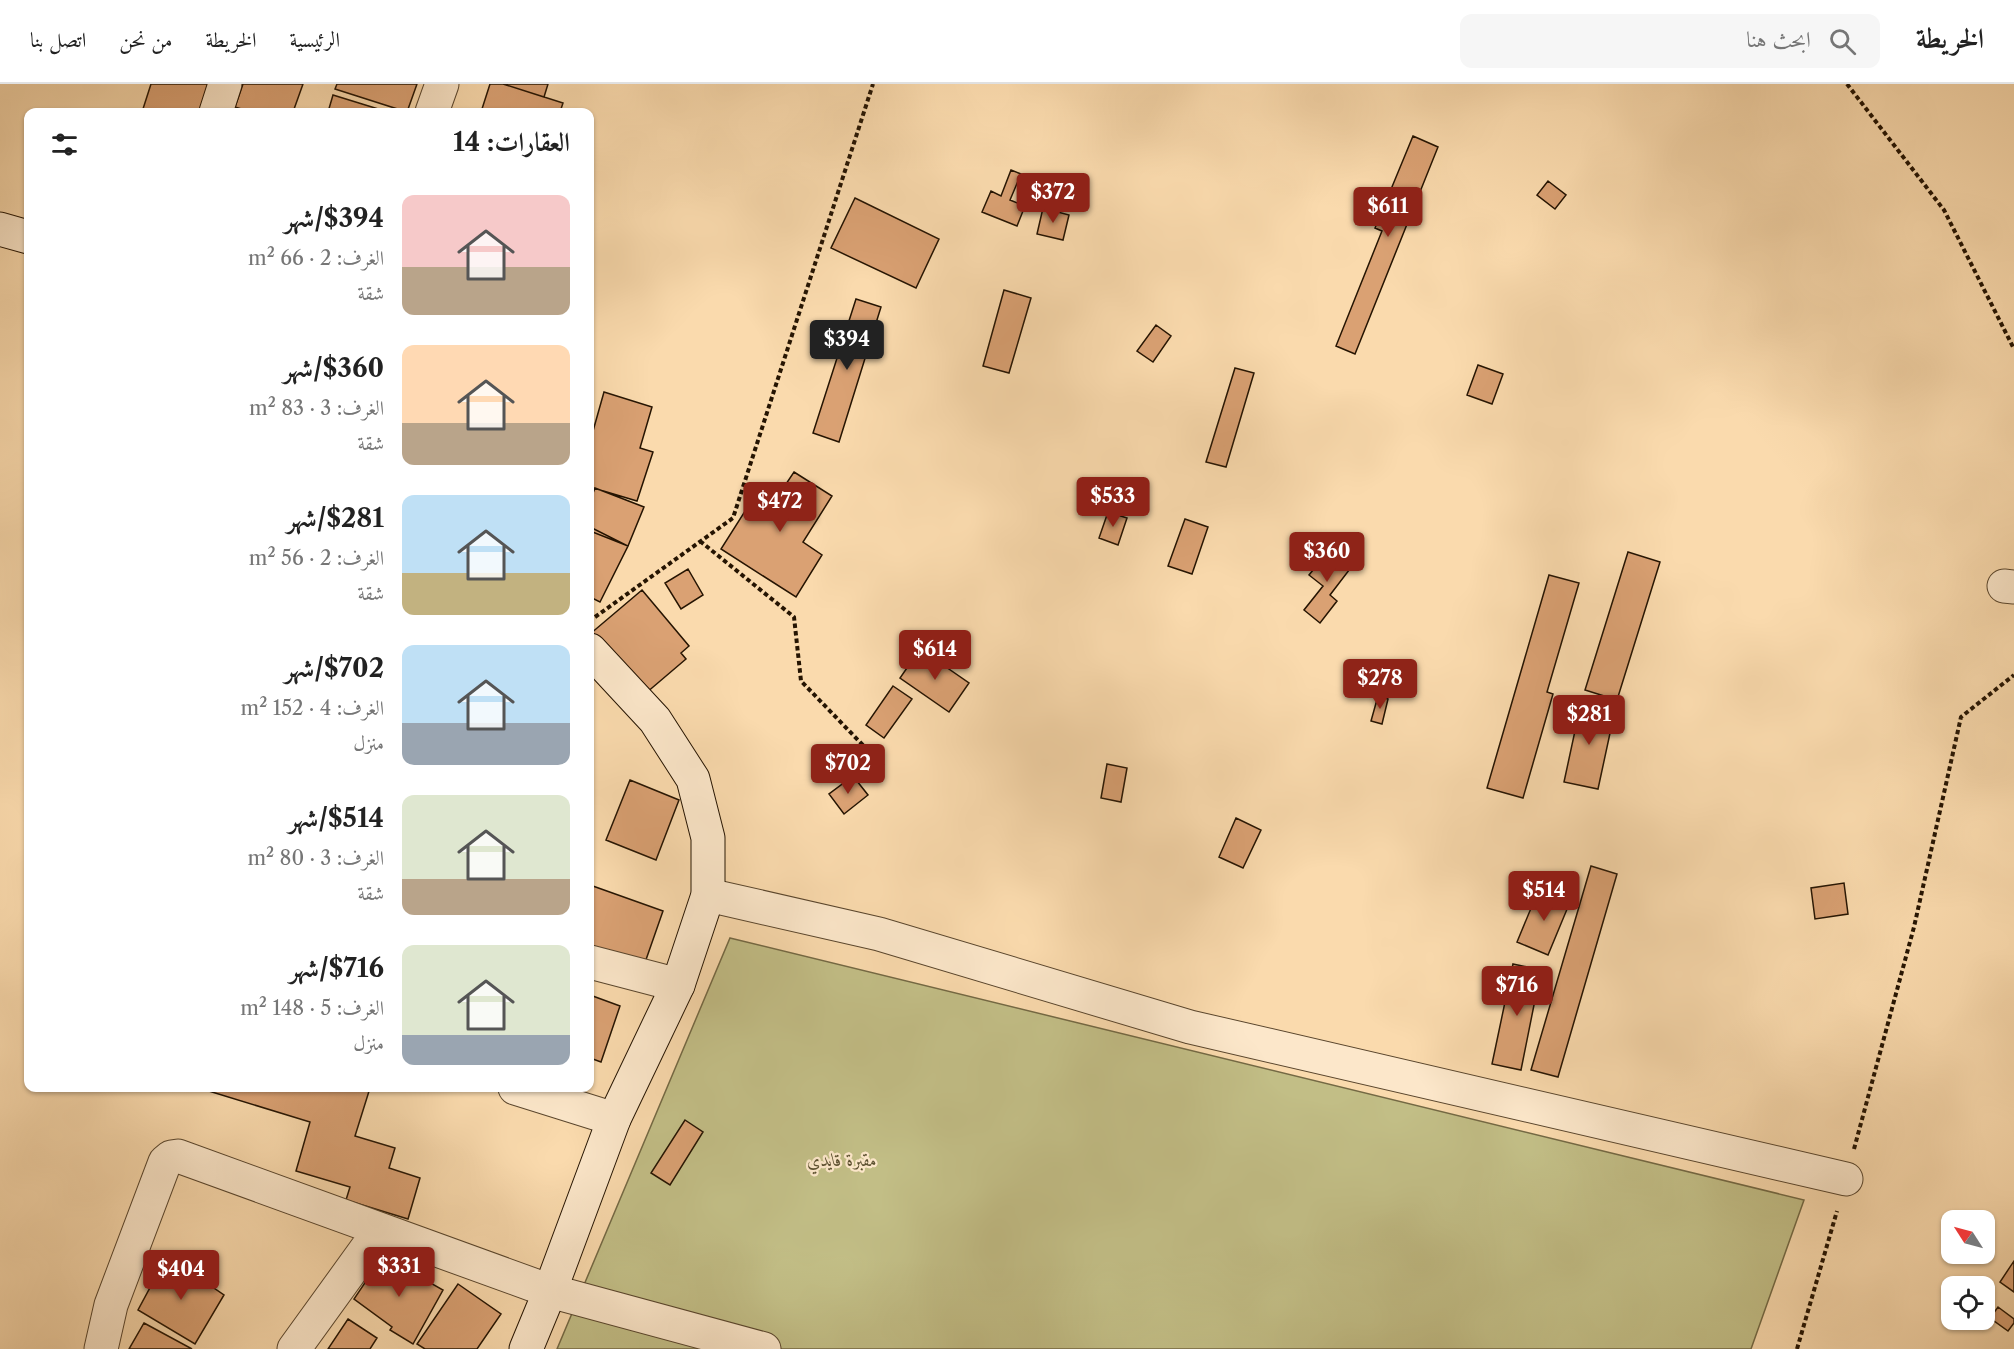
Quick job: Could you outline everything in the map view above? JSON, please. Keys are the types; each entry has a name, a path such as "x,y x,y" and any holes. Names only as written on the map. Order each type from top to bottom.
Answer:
{"street":[{"path":"217,108 225,84"},
{"path":"433,108 442,84"},
{"path":"0,230 24,236"},
{"path":"526,1349 614,1119 678,985 708,895 708,838 693,778 655,720 594,654"},
{"path":"708,895 879,934 1190,1027 1846,1179"},
{"path":"594,963 678,985"},
{"path":"528,1092 614,1119"},
{"path":"101,1349 111,1305 165,1162 171,1157 178,1156 550,1291 764,1349"},
{"path":"294,1349 380,1230"}],"path":[{"path":"594,618 733,518 873,84"},
{"path":"1847,84 1944,210 2014,349"},
{"path":"700,541 794,617 801,681 883,766"},
{"path":"1797,1349 1914,927 1961,717 2014,675"}],"green space":[{"name":"مقبرة قايدي","path":"730,938 1804,1200 1751,1349 557,1349"}],"building":[{"path":"151,84 215,84 207,108 143,108"},
{"path":"243,84 303,84 294,108 235,107"},
{"path":"337,84 417,84 408,108 394,108 335,89"},
{"path":"490,84 503,84 563,103 561,108 482,108"},
{"path":"503,84 548,84 544,97"},
{"path":"333,95 375,108 329,108"},
{"path":"1413,136 1438,147 1355,354 1336,346 1382,231 1375,228"},
{"path":"1011,170 1021,174 1010,200 1025,206 1017,226 982,212 991,191 1001,196"},
{"path":"1548,181 1566,195 1555,209 1537,195"},
{"path":"855,198 939,239 916,288 831,248"},
{"path":"1043,208 1069,215 1063,240 1037,234"},
{"path":"1004,290 1031,298 1009,373 983,366"},
{"path":"856,299 881,307 839,442 813,433"},
{"path":"1156,325 1171,336 1153,362 1137,351"},
{"path":"1478,365 1503,374 1492,404 1467,395"},
{"path":"1235,368 1254,373 1226,467 1206,462"},
{"path":"604,392 652,407 640,448 653,452 637,501 594,488 594,427"},
{"path":"794,472 832,496 803,542 822,555 796,597 721,549 761,486 778,496"},
{"path":"595,488 644,507 628,546 594,533"},
{"path":"1108,512 1127,518 1118,545 1099,538"},
{"path":"1185,519 1208,527 1192,574 1168,566"},
{"path":"594,529 628,546 600,602 594,599"},
{"path":"1331,548 1353,565 1330,595 1337,601 1320,623 1304,610 1323,586 1309,575"},
{"path":"1628,552 1660,562 1617,700 1585,690"},
{"path":"688,569 703,595 681,609 665,583"},
{"path":"1549,575 1579,583 1547,692 1553,694 1523,798 1487,788"},
{"path":"642,590 689,646 681,653 686,659 639,699 594,639 594,631"},
{"path":"920,649 969,683 949,712 900,678"},
{"path":"893,686 912,699 884,738 866,725"},
{"path":"1378,696 1388,699 1382,724 1371,721"},
{"path":"1581,703 1615,710 1598,789 1564,782"},
{"path":"1107,764 1127,768 1121,802 1101,798"},
{"path":"853,776 868,795 844,814 829,794"},
{"path":"630,780 679,800 656,860 606,840"},
{"path":"1236,818 1261,830 1243,868 1219,857"},
{"path":"1591,866 1617,874 1558,1077 1531,1070"},
{"path":"1844,883 1848,914 1815,919 1811,888"},
{"path":"594,886 663,911 641,974 594,956"},
{"path":"1539,889 1570,902 1548,955 1517,942"},
{"path":"1513,964 1541,970 1521,1070 1492,1064"},
{"path":"594,996 620,1006 601,1062 594,1059"},
{"path":"212,1092 369,1092 355,1136 395,1148 389,1168 420,1178 408,1219 346,1200 350,1187 296,1171 310,1122"},
{"path":"685,1120 703,1132 670,1185 651,1173"},
{"path":"167,1256 224,1295 195,1344 138,1310"},
{"path":"383,1256 443,1290 413,1344 390,1330 392,1327 354,1299"},
{"path":"2014,1261 2014,1292 2000,1282"},
{"path":"458,1284 501,1314 477,1349 425,1349 417,1344"},
{"path":"1998,1307 2014,1319 2008,1331 1995,1322 1995,1311"},
{"path":"348,1319 377,1338 370,1349 328,1349"},
{"path":"144,1323 192,1349 129,1349"}]}
